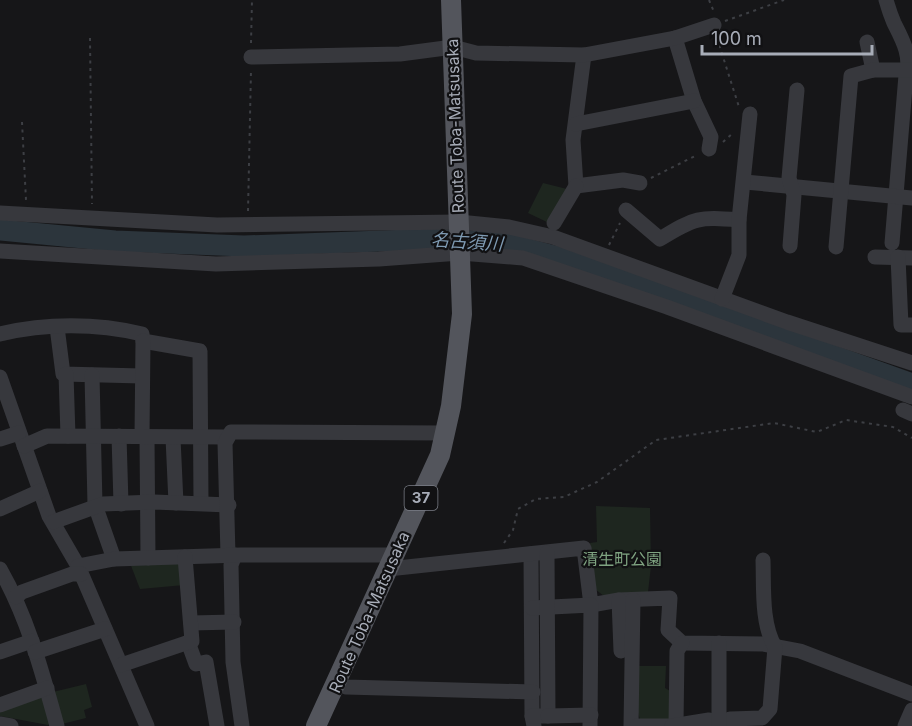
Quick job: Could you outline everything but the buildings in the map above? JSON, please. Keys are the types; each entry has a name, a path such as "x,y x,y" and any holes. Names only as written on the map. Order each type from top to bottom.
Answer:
{"main road":[{"name":"Route Toba-Matsusaka","path":"316,726 440,455 445,434 456,372 462,314 451,0"}],"street":[{"path":"886,0 894,23 908,47 911,70"},
{"path":"251,57 400,54 453,47 476,53 584,55 675,38 714,25"},
{"path":"675,38 694,101 711,137 709,149"},
{"path":"867,42 873,70"},
{"path":"554,224 576,186 573,140 584,55"},
{"path":"836,247 851,76 873,70 911,70"},
{"path":"911,70 906,75 894,196 901,253 901,325 912,326"},
{"path":"790,246 794,195 789,178 797,90"},
{"path":"576,124 694,101"},
{"path":"723,299 739,255 739,220 745,182 743,117"},
{"path":"576,186 623,180 640,183"},
{"path":"745,182 912,198"},
{"path":"627,210 660,238 688,221 702,217 739,220"},
{"path":"0,213 217,225 459,222 509,228 553,237 723,299 912,363"},
{"path":"0,251 246,265 460,253 524,258 668,307 912,397"},
{"path":"875,257 901,253"},
{"path":"0,334 37,327 115,327 142,334 142,376 152,558"},
{"path":"57,327 63,374 142,376"},
{"path":"143,341 200,351 201,503"},
{"path":"66,374 68,436"},
{"path":"92,375 95,505 114,559"},
{"path":"0,377 39,490 53,522 80,570 147,726"},
{"path":"242,726 233,662 232,555 225,443 231,432 445,434"},
{"path":"0,439 21,440 47,436 228,437"},
{"path":"119,436 121,504"},
{"path":"173,438 176,503"},
{"path":"0,509 39,490"},
{"path":"53,522 95,505 201,503 229,505"},
{"path":"10,596 114,559 232,555 391,562 498,558 531,554 548,553 584,548 591,605 590,721 548,716 533,721 531,554"},
{"path":"548,553 548,716"},
{"path":"121,665 192,641 185,557"},
{"path":"719,725 730,719 762,718 770,709 775,647 770,639 764,595 763,560"},
{"path":"0,569 33,646 57,726"},
{"path":"532,608 548,605 591,605 626,600 670,598 668,630 681,643 719,643 800,651 912,694"},
{"path":"621,651 626,600"},
{"path":"626,600 631,726"},
{"path":"191,623 234,622"},
{"path":"0,652 105,629"},
{"path":"188,642 196,664 206,662 217,726"},
{"path":"673,725 677,651 681,643"},
{"path":"719,643 722,659 719,725"},
{"path":"337,682 346,687 533,692"},
{"path":"0,705 46,688"},
{"path":"905,726 912,710"},
{"path":"637,726 673,725 710,720 719,725"},
{"path":"0,724 10,726"}],"path":[{"path":"248,214 252,0"},
{"path":"640,183 721,145 735,132 743,117 728,78 714,25 784,0"},
{"path":"90,38 92,209"},
{"path":"22,122 26,206"},
{"path":"604,255 627,210"},
{"path":"498,558 498,547 508,540 518,508 536,500 564,497 597,482 656,440 774,423 817,432 846,420 892,427 912,438"}],"green space":[{"path":"543,183 567,189 549,223 528,213"},
{"name":"清生町公園","path":"596,506 650,508 651,566 648,592 604,596 595,589 590,543 597,542"},
{"path":"184,560 184,585 140,589 130,563"},
{"path":"638,666 666,666 665,688 670,691 670,720 641,722 638,713"},
{"path":"86,684 92,707 84,710 86,718 62,724 53,692"},
{"path":"43,696 51,723 48,725 0,716 0,710"}],"waterway":[{"name":"名古須川","path":"0,230 115,241 244,246 436,239 505,243 565,259 912,384"}]}
